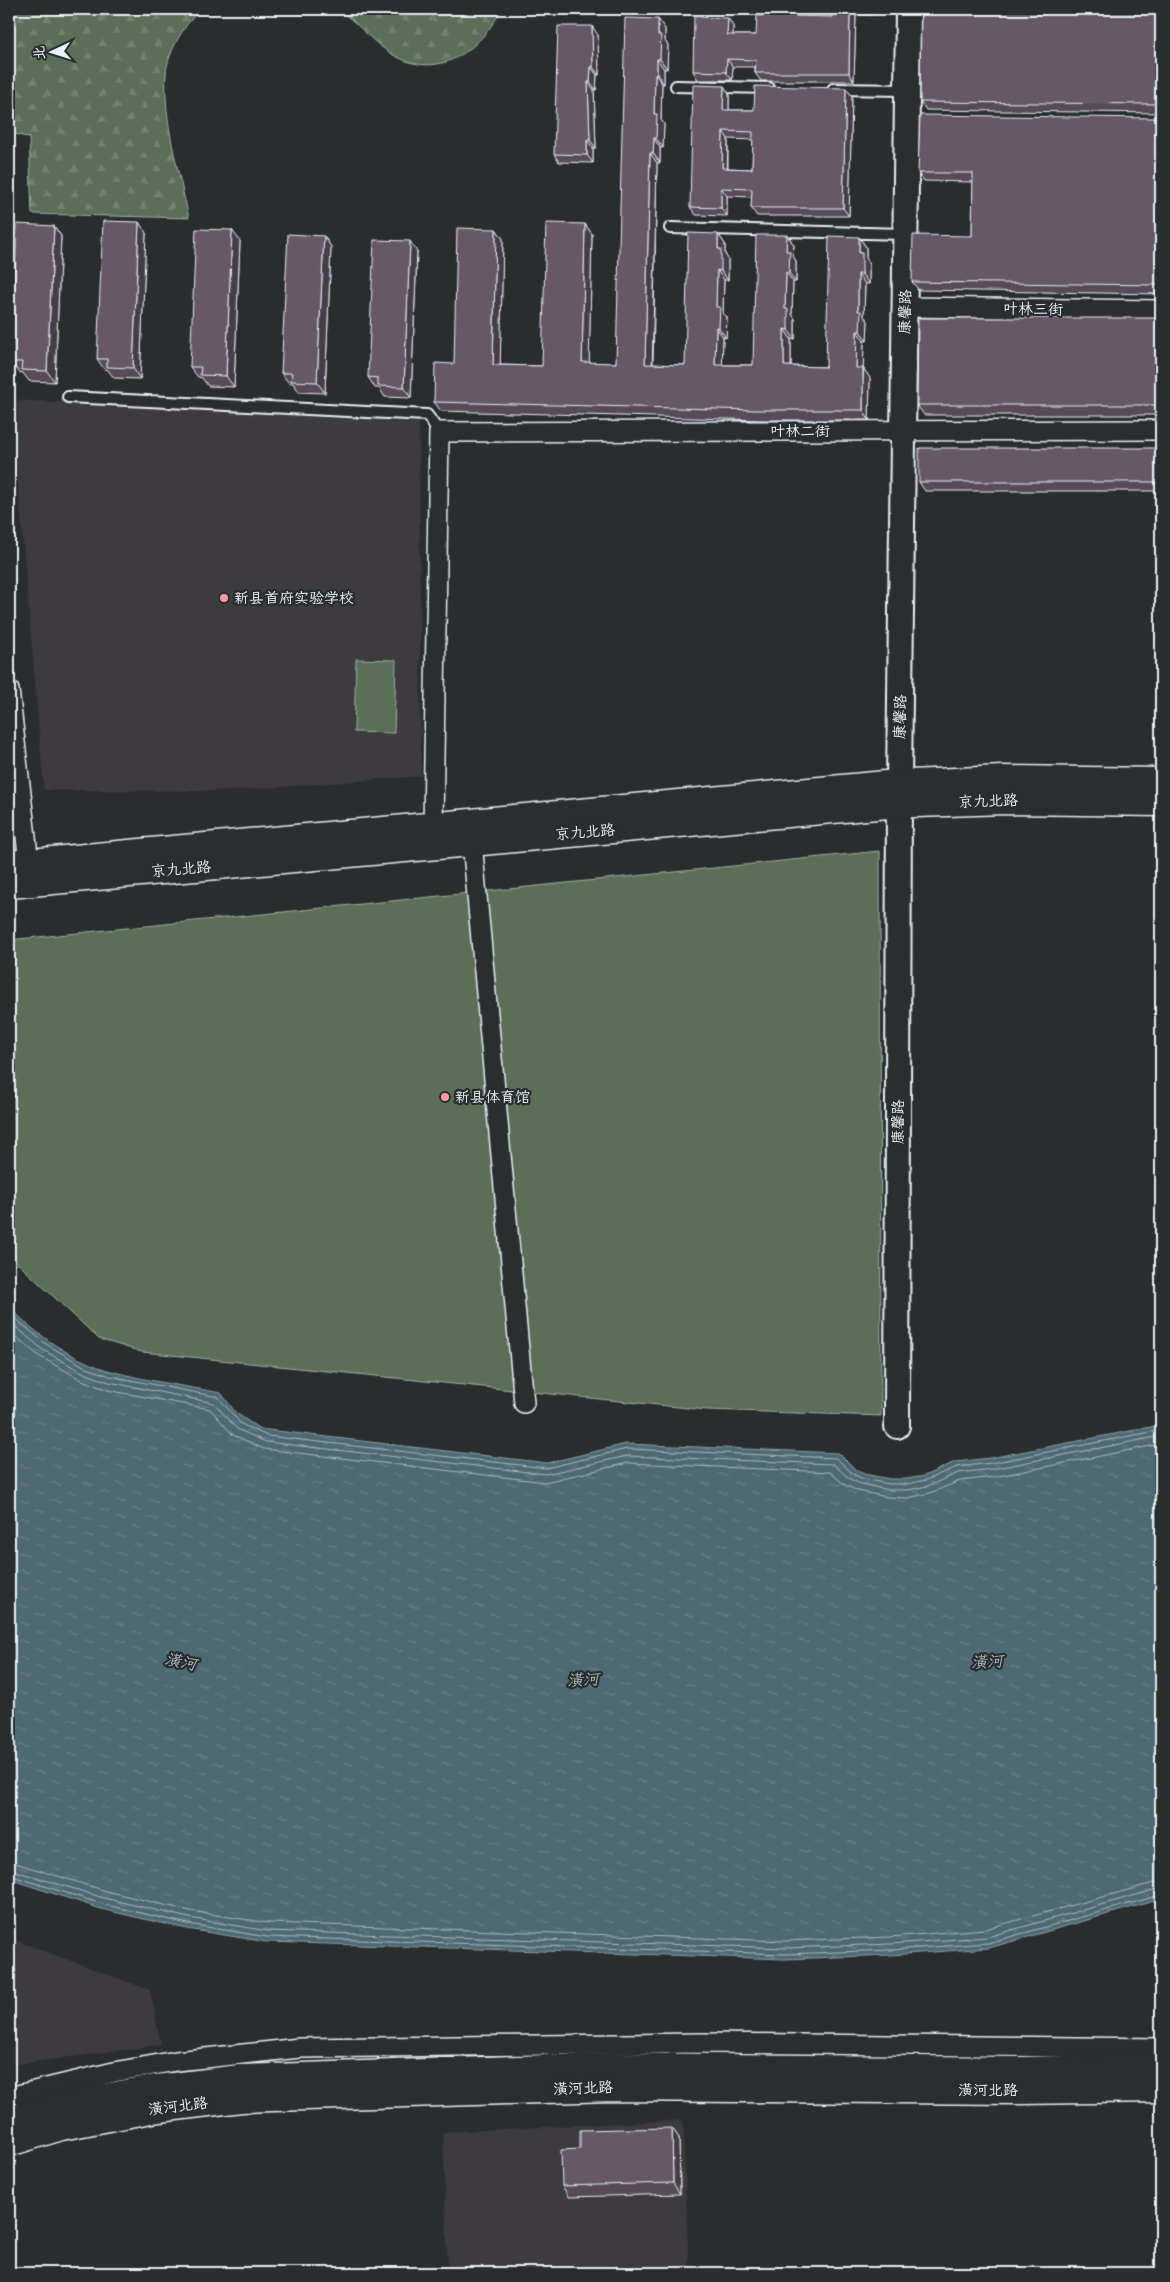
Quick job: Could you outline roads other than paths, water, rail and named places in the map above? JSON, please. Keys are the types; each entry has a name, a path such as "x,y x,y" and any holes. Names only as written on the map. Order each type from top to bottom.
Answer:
{"main road":[{"name":"京九北路","path":"9,884 472,842 899,794 1004,780 1161,782"},
{"name":"京九北路","path":"19,864 433,826 899,794 1004,800 1161,802"},
{"name":"潢河北路","path":"9,2121 56,2107 148,2090 240,2079 611,2067 1019,2071 1161,2068"},
{"name":"潢河北路","path":"9,2142 61,2126 133,2112 241,2098 612,2087 1009,2090 1161,2088"}],"street":[{"name":"康馨路","path":"897,1426 899,794 905,234 912,117 907,90 908,9"},
{"name":"叶林三街","path":"905,307 1161,310"},
{"name":"叶林二街","path":"439,432 1161,430"},
{"path":"433,826 439,432"},
{"path":"9,690 19,864"},
{"path":"472,842 524,1403"},
{"path":"9,2097 114,2072 176,2061 300,2048 701,2043 1161,2048"}],"lane":[{"path":"676,86 782,88"},
{"path":"820,88 907,90"},
{"path":"670,228 905,234"},
{"path":"68,397 427,415 439,432"}],"water":[{"name":"潢河","path":"9,1306 30,1327 83,1361 125,1375 221,1393 236,1413 260,1429 547,1463 626,1444 839,1453 856,1470 864,1474 890,1479 907,1479 924,1476 955,1462 990,1458 1161,1425 1161,1899 989,1948 891,1955 785,1959 267,1942 187,1929 101,1909 9,1879"}],"place":[{"name":"新县首府实验学校","path":"224,598"},
{"name":"新县体育馆","path":"445,1097"}]}
